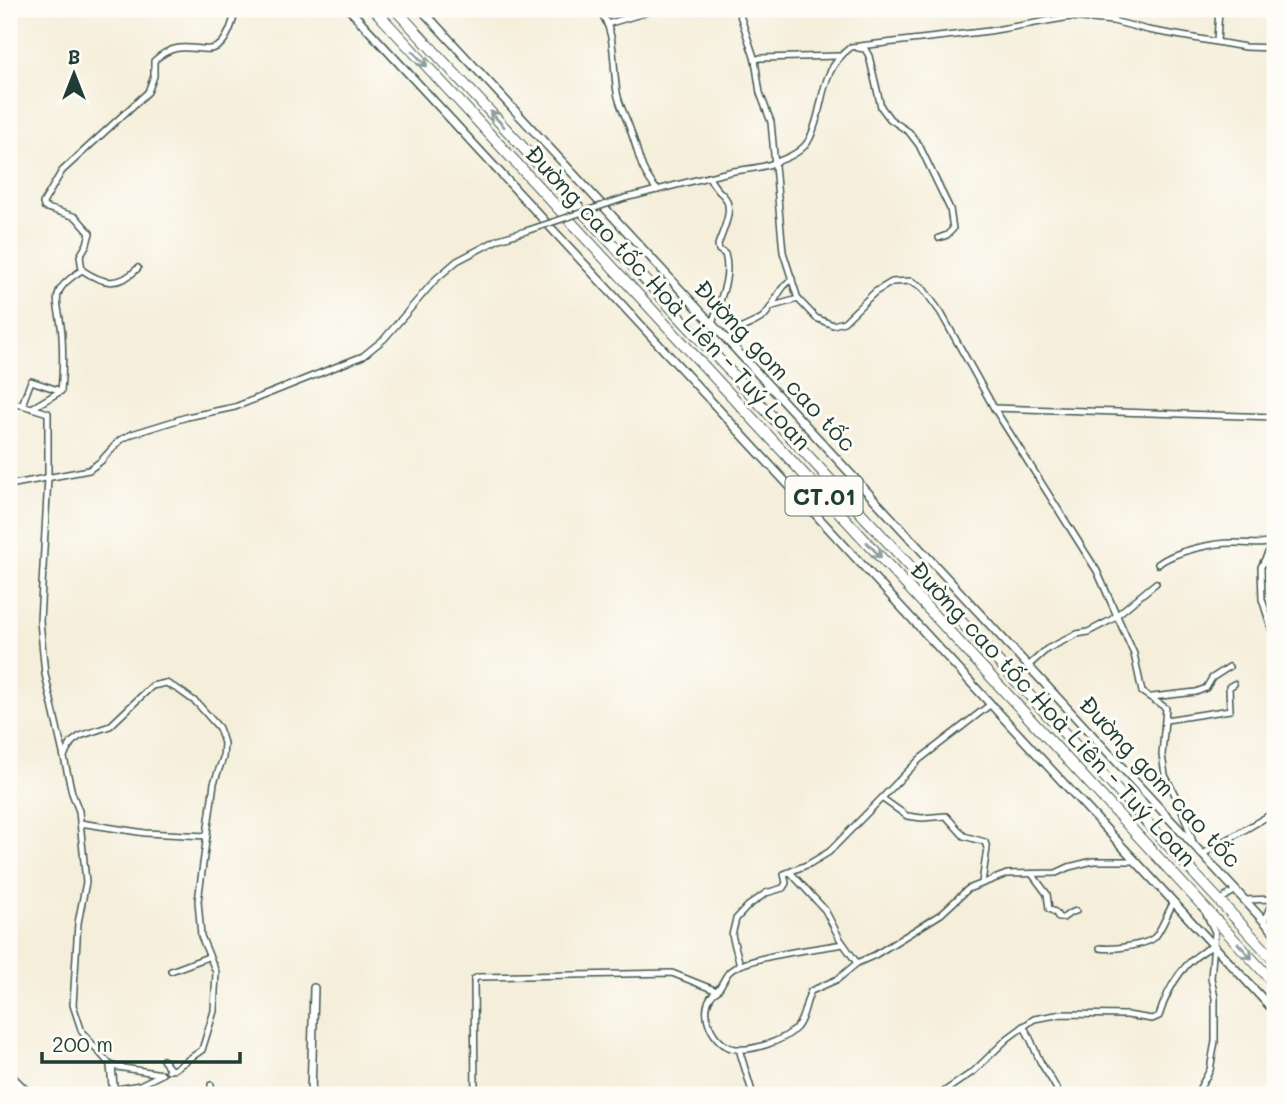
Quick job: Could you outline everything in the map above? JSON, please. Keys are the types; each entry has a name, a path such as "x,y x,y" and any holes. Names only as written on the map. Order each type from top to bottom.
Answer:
{"highway":[{"name":"Đường cao tốc Hoà Liên - Tuý Loan","path":"374,9 1275,984"},
{"name":"Đường cao tốc Hoà Liên - Tuý Loan","path":"395,9 1275,961"}],"main road":[{"path":"349,9 1275,1012"},
{"name":"Đường gom cao tốc","path":"421,9 1275,933"},
{"path":"312,1095 314,988"},
{"path":"111,1066 114,1093"},
{"path":"9,1074 30,1095"}],"street":[{"path":"138,268 120,282 95,279 82,270 80,256 90,233 76,217 44,207 43,203 62,171 148,92 154,76 154,61 159,55 173,47 183,46 206,51 220,45 230,34 236,9"},
{"path":"598,9 612,40 613,71 620,104 643,172 657,190"},
{"path":"607,24 658,9"},
{"path":"738,9 755,60 760,93 773,133 783,252 798,299 817,318 828,325 838,325 854,315 883,286 897,280 917,282 941,313 994,408 1097,571 1134,654 1142,692 1166,708 1162,755 1165,775 1181,807 1194,845"},
{"path":"1113,21 1115,9"},
{"path":"1217,41 1219,9"},
{"path":"9,485 89,470 120,440 132,434 187,417 235,407 363,356 384,339 436,279 457,261 499,239 625,198 774,163 802,149 809,141 821,93 830,70 839,56 852,47 989,31 1070,16 1113,21 1245,47 1275,48"},
{"path":"852,47 865,49 881,107 890,119 909,132 919,145 945,197 953,229 939,238"},
{"path":"755,60 839,56"},
{"path":"709,177 716,191 725,198 727,206 727,220 718,245 727,261 727,280 712,324"},
{"path":"61,391 62,332 56,300 64,282 82,270"},
{"path":"728,342 733,333 762,317 792,279"},
{"path":"773,306 798,299"},
{"path":"22,405 31,381 61,391"},
{"path":"32,408 61,391"},
{"path":"9,402 48,413 48,478 40,621 45,674 80,823 86,882 78,923 73,1005 82,1032 111,1066 162,1074"},
{"path":"994,408 1275,417"},
{"path":"1158,564 1167,557 1222,543 1266,545 1275,541"},
{"path":"1275,548 1269,551 1261,567 1262,599 1275,640"},
{"path":"1028,666 1047,649 1077,634 1088,632 1117,614 1156,583"},
{"path":"1149,697 1160,698 1196,692 1206,688 1212,678 1229,667"},
{"path":"64,756 72,742 80,736 110,726 152,686 166,683 197,703 219,728 224,743 223,758 214,783 198,918 201,936 216,972 214,1011 202,1051 173,1070 114,1093"},
{"path":"1166,720 1230,710 1231,685 1221,690"},
{"path":"740,965 732,935 736,919 748,906 766,893 783,888 786,883 783,875 829,852 920,760 991,704"},
{"path":"883,799 907,816 946,816 964,835 985,842 987,848 982,883"},
{"path":"1203,854 1275,811"},
{"path":"80,823 145,833 207,836"},
{"path":"843,944 740,965 730,971 708,998 706,1005 709,1024 722,1042 730,1047 771,1044 786,1037 799,1025 811,992 838,979 857,963 875,955 941,914 968,889 1005,874 1056,873 1093,861 1136,861"},
{"path":"791,873 825,910 843,944 857,963"},
{"path":"1032,874 1047,894 1049,909 1059,918 1076,911"},
{"path":"1225,897 1236,890"},
{"path":"1245,900 1274,899 1264,921"},
{"path":"1100,948 1118,949 1152,940 1174,902"},
{"path":"1196,1095 1210,1070 1215,1041 1215,998 1211,978 1215,932 1206,914"},
{"path":"939,1095 974,1071 1023,1026 1044,1016 1127,1015 1152,1019 1159,1016 1166,993 1182,971 1194,957 1213,946"},
{"path":"170,971 208,957"},
{"path":"475,1095 474,979 478,977 672,973 716,991"},
{"path":"1023,1026 1059,1095"},
{"path":"739,1048 753,1095"},
{"path":"163,1060 170,1069"},
{"path":"211,1085 212,1095"}]}
